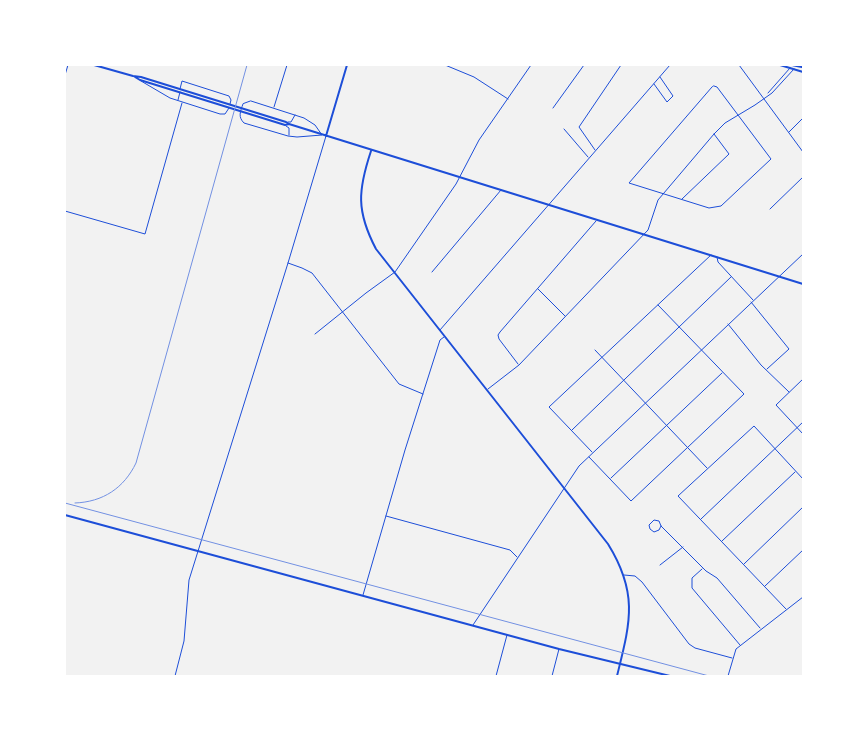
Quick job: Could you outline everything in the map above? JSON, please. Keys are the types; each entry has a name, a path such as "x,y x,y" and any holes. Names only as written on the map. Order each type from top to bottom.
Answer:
{"highway":[{"path":"792,66 803,67"}],"main road":[{"path":"94,65 141,77 180,91"},
{"path":"324,135 347,65"},
{"path":"780,65 792,66 794,69 803,72"},
{"path":"132,76 803,284"},
{"path":"371,151 363,176 360,194 361,208 369,235 376,249 608,544 624,576 629,604 629,625 617,676"},
{"path":"65,515 559,649 670,676"}],"street":[{"path":"65,75 68,65"},
{"path":"273,108 287,65"},
{"path":"445,65 493,88 508,99"},
{"path":"456,69 458,65"},
{"path":"315,334 395,272 459,178 479,140 531,65"},
{"path":"554,108 584,65"},
{"path":"595,151 579,127 621,65"},
{"path":"440,331 670,65"},
{"path":"739,65 803,151"},
{"path":"767,95 769,90 792,66"},
{"path":"488,390 519,365 648,230 655,209 663,194 714,134 725,123 755,106 772,93 794,69"},
{"path":"653,84 667,102 673,96 660,77"},
{"path":"140,80 163,95 182,103 225,114 231,100 229,96 224,94 182,81 178,101"},
{"path":"712,87 717,88 737,115 771,160 721,206 713,208 629,183 712,87"},
{"path":"251,101 296,114 315,125 324,135 288,136 244,123 239,116 243,104 251,101"},
{"path":"65,211 145,234 182,103"},
{"path":"288,136 289,128 287,124 296,114"},
{"path":"789,133 803,118"},
{"path":"564,130 589,158"},
{"path":"682,200 729,154 714,134"},
{"path":"175,676 184,641 189,580 288,263 324,135"},
{"path":"770,209 803,177"},
{"path":"432,272 501,190"},
{"path":"519,365 498,335 597,220"},
{"path":"473,626 579,466 803,254"},
{"path":"593,452 549,407 711,255"},
{"path":"717,257 718,262 752,301 789,349 766,370"},
{"path":"288,263 312,273 400,384 423,394"},
{"path":"572,430 731,277"},
{"path":"537,289 566,316"},
{"path":"589,457 631,501 744,394 658,305"},
{"path":"728,324 766,370 790,392"},
{"path":"363,596 405,450 440,340 444,336"},
{"path":"595,350 708,469"},
{"path":"610,479 723,372"},
{"path":"803,379 776,405 803,434"},
{"path":"701,519 803,422"},
{"path":"786,610 678,496 754,426 803,479"},
{"path":"721,542 796,471"},
{"path":"743,565 803,507"},
{"path":"386,516 510,550 517,558"},
{"path":"661,526 659,530 654,532 650,530 649,525 654,520 659,521 661,526 703,568 717,578 761,629"},
{"path":"660,565 683,547"},
{"path":"764,586 803,550"},
{"path":"703,568 693,576 692,588 741,645"},
{"path":"624,576 635,576 642,582 689,644 695,648 732,658"},
{"path":"728,676 736,649 803,597"},
{"path":"496,676 508,634"},
{"path":"552,676 559,649"}],"railway":[{"path":"75,503 95,500 112,492 125,480 136,463 247,65"},
{"path":"65,503 709,676"}]}
